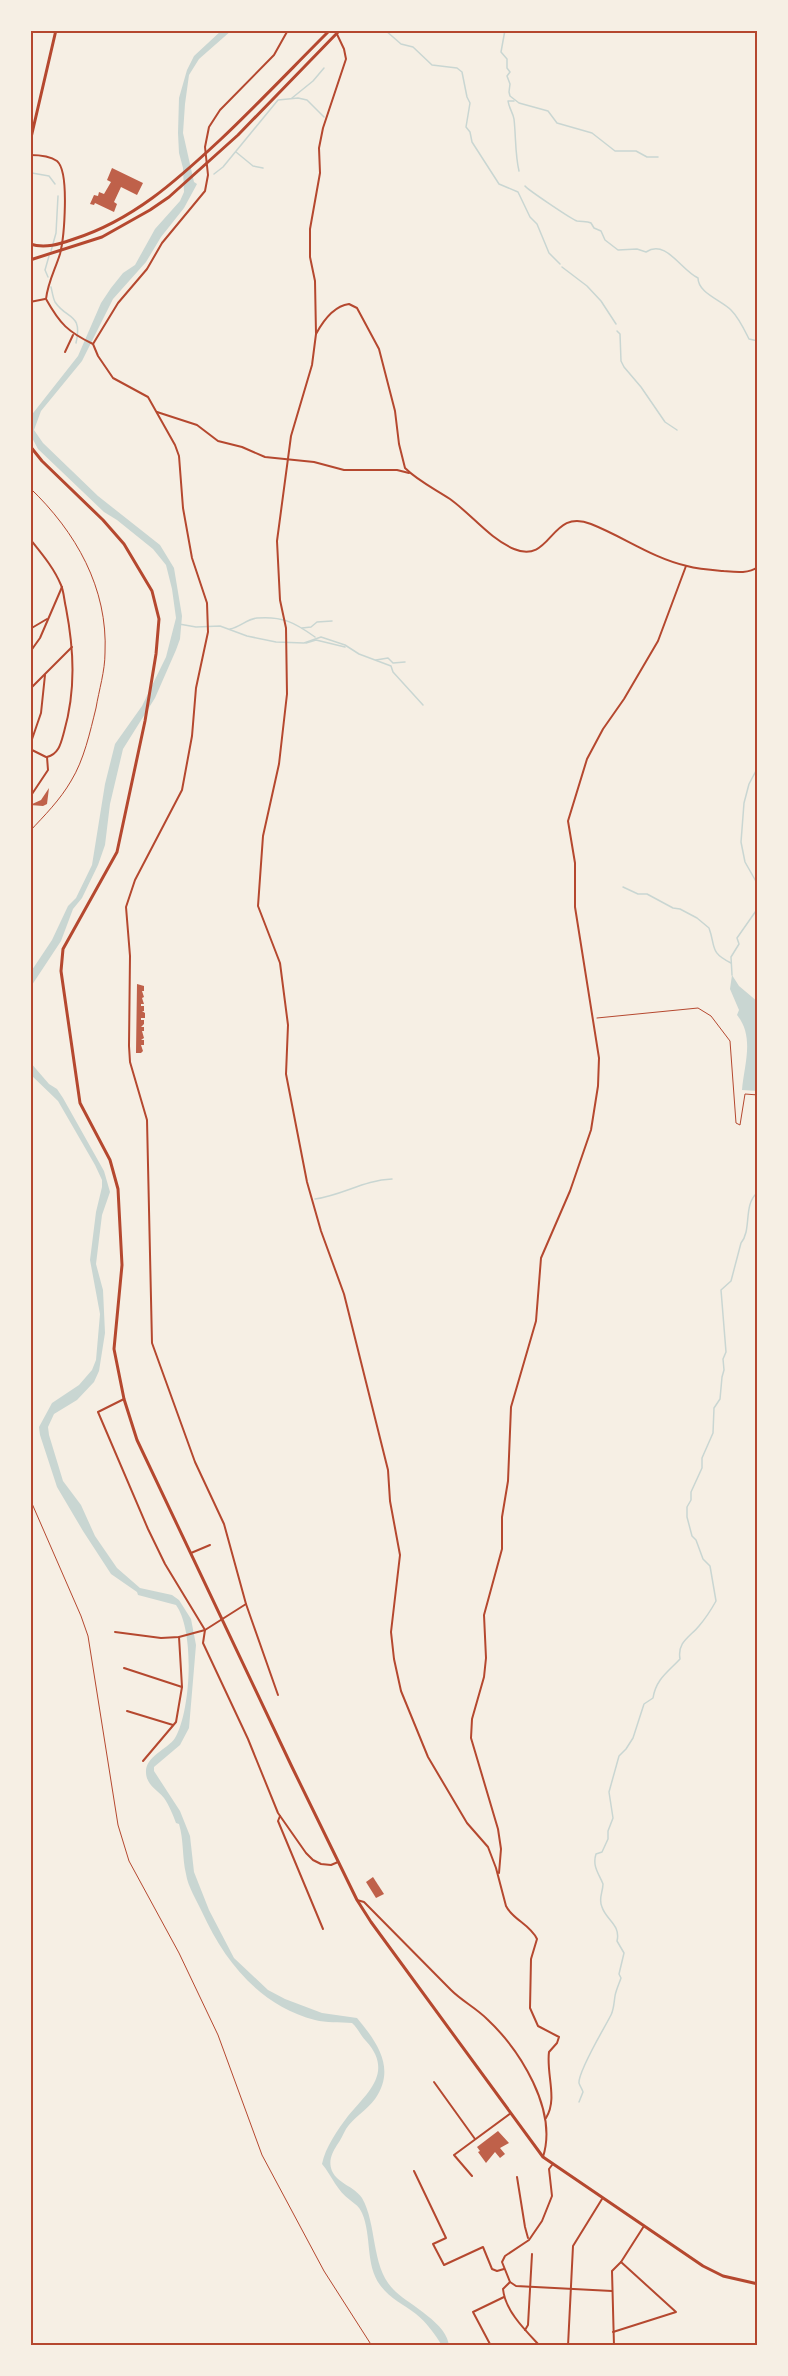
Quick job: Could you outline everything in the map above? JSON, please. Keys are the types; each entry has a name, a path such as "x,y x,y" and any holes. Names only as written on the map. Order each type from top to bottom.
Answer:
{"main road":[{"path":"30,142 56,30"},
{"path":"30,244 50,246 91,234 138,210 183,176 330,30"},
{"path":"30,260 102,237 128,224 184,185 220,152 338,30"},
{"path":"30,446 42,461 114,532 142,572 152,591 159,619 154,670 145,721 117,852 63,949 61,971 80,1103 110,1160 118,1189 122,1266 114,1349 124,1399 137,1440 357,1900 436,2014 543,2157 703,2266 729,2278 758,2283"}],"street":[{"path":"93,344 118,303 147,269 162,243 205,191 208,175 205,147 209,127 220,110 274,55 288,30"},
{"path":"338,30 344,49 345,64 323,128 319,148 320,173 310,229 310,257 315,281 316,334 312,365 297,410 277,541 280,600 286,628 287,694 279,764 263,836 258,906 280,963 287,1015 286,1074 307,1182 321,1231 344,1294 388,1470 390,1501 400,1555 391,1632 401,1691 428,1757 467,1823 488,1847 508,1911 530,1928 537,1939 531,1959 530,2008 538,2026 559,2037 549,2052 552,2102 546,2118"},
{"path":"30,154 55,160 60,164 63,174 62,245 50,276 46,299 63,327 93,344 113,378 148,397 158,412 179,456 183,508 192,558 207,603 208,632 196,688 192,736 182,790 135,880 126,908 130,956 130,1062 147,1120 152,1343 195,1462 218,1510 237,1567 246,1604 278,1695"},
{"path":"30,302 46,299"},
{"path":"316,334 322,322 336,309 349,304 357,308 379,349 395,411 400,453 405,468 451,500 500,540 522,552 538,551 560,527 572,520 579,520 591,523 655,555 686,566 754,572 758,567"},
{"path":"314,320 322,322"},
{"path":"65,352 74,335"},
{"path":"158,412 171,414 197,425 218,441 242,447 265,457 344,470 397,470 411,474"},
{"path":"30,539 55,573 62,587 72,647 73,680 68,715 57,752 47,757"},
{"path":"498,1875 501,1849 498,1829 481,1776 470,1729 484,1677 485,1609 502,1549 502,1517 508,1481 511,1407 536,1321 541,1258 570,1191 595,1114 598,1058 575,907 575,863 568,827 569,816 587,759 658,641 686,566"},
{"path":"30,652 40,638 62,587"},
{"path":"30,629 47,619"},
{"path":"30,689 72,647"},
{"path":"30,745 41,713 45,675"},
{"path":"30,749 47,757"},
{"path":"30,797 48,770 47,757"},
{"path":"124,1399 98,1412 152,1538 205,1630 203,1643 248,1739 267,1791 280,1816 306,1853 321,1864 331,1865 338,1862"},
{"path":"190,1553 210,1545"},
{"path":"115,1632 161,1638 179,1637 205,1630 246,1604"},
{"path":"143,1761 176,1722 182,1687 179,1637"},
{"path":"124,1668 182,1687"},
{"path":"127,1711 173,1725"},
{"path":"280,1816 278,1821 323,1929"},
{"path":"357,1900 364,1902 451,1990 489,2021 531,2075 546,2118 543,2157"},
{"path":"434,2082 475,2139"},
{"path":"472,2176 454,2155 511,2114"},
{"path":"552,2164 549,2169 551,2200 542,2221 529,2240 505,2256 502,2262 510,2282 516,2286 612,2291"},
{"path":"414,2171 446,2238 433,2244 444,2265 483,2247 492,2269 496,2271 504,2269"},
{"path":"517,2176 529,2240"},
{"path":"568,2346 573,2247 602,2199"},
{"path":"614,2346 612,2271 621,2262 644,2226"},
{"path":"525,2330 528,2325 532,2254"},
{"path":"613,2332 676,2312 621,2262"},
{"path":"510,2282 503,2289 505,2297 525,2330 540,2346"},
{"path":"491,2346 473,2312 505,2297"},
{"path":"478,2338 485,2335"}],"path":[{"path":"30,488 62,521 83,554 99,597 105,632 105,656 99,694 79,766 63,795 30,831"},
{"path":"592,1019 698,1008 711,1016 730,1041 736,1123 740,1125 745,1094 758,1095"},
{"path":"30,1499 81,1616 94,1669 118,1825 129,1861 179,1953 218,2035 267,2165 324,2271 372,2346"}],"shaded area":[{"path":"222,30 232,30 199,59 189,75 183,133 194,182 197,184 184,208 161,237 146,262 113,299 82,361 41,411 34,430 43,443 98,496 160,545 174,568 182,616 180,639 155,698 123,749 110,804 105,845 98,865 82,898 73,909 61,941 30,988 30,973 52,940 68,906 76,898 92,865 105,784 115,744 142,706 166,657 176,618 166,565 153,549 104,512 38,449 30,434 30,417 78,356 101,303 111,288 123,273 135,265 155,229 180,201 184,192 183,168 179,153 179,98 187,70 194,56"},
{"path":"732,975 739,986 758,1002 758,1091 742,1090 747,1042 746,1032 737,1015 739,1010 730,989"},
{"path":"30,1062 63,1098 104,1171 110,1192 102,1215 96,1264 103,1290 105,1333 99,1371 94,1382 77,1400 54,1414 48,1427 49,1435 63,1481 81,1505 95,1536 117,1568 140,1588 172,1595 179,1600 191,1619 196,1645 189,1728 180,1745 154,1767 154,1771 180,1811 190,1836 194,1872 209,1910 234,1958 268,1990 322,2013 357,2018 372,2037 382,2057 384,2067 381,2088 372,2103 346,2129 332,2154 331,2167 338,2179 362,2198 367,2209 378,2260 388,2283 442,2330 449,2346 442,2346 434,2333 416,2314 392,2298 380,2285 372,2268 367,2231 361,2211 345,2196 322,2164 336,2133 375,2081 378,2062 374,2052 352,2023 319,2021 295,2013 277,2004 261,1992 233,1964 211,1930 189,1884 179,1824 176,1823 164,1798 150,1784 147,1777 149,1762 175,1738 185,1709 189,1671 186,1633 176,1605 138,1595 111,1574 57,1487 40,1435 39,1427 52,1403 79,1385 92,1370 96,1360 100,1314 90,1260 102,1180 58,1101 30,1074"}],"building":[{"path":"112,168 143,183 137,195 121,187 114,202 117,204 114,212 95,203 90,204 94,195 98,196 99,192 104,194 111,182 107,180"},
{"path":"49,788 47,804 30,805 41,800"},
{"path":"137,984 144,986 144,991 142,991 144,997 142,998 144,1004 141,1006 144,1006 144,1011 142,1011 145,1013 145,1018 141,1018 144,1024 141,1027 144,1027 142,1031 144,1038 141,1040 144,1040 144,1045 141,1045 143,1051 141,1053 136,1053"},
{"path":"373,1877 384,1894 376,1898 366,1882"},
{"path":"498,2131 509,2143 500,2148 505,2154 500,2158 495,2152 486,2163 477,2147"}],"waterway":[{"path":"385,30 401,44 413,47 432,65 457,68 462,72 470,103 466,127 470,132 472,142 499,184 518,192 530,217 537,224 549,253 560,264"},
{"path":"505,30 501,52 507,59 507,68 510,72 507,76 510,96 519,103 548,111 557,123 592,133 615,151 636,151 647,157 658,157"},
{"path":"753,30 758,33"},
{"path":"292,98 313,81 324,68"},
{"path":"214,174 223,167 278,100 298,98 307,100 324,117"},
{"path":"514,101 508,101 514,119 519,171"},
{"path":"236,152 253,166 263,168"},
{"path":"32,173 49,176 55,184"},
{"path":"525,186 573,219 591,223 594,228 601,231 605,240 618,250 637,249 646,252 660,249 666,252 698,278 706,292 731,310 749,339 758,341"},
{"path":"51,251 56,233 58,196"},
{"path":"48,277 45,270 49,256"},
{"path":"562,267 587,286 601,301 616,324"},
{"path":"51,287 55,302 76,322 78,333 76,343"},
{"path":"617,331 620,334 621,361 624,367 665,422 677,430"},
{"path":"230,629 253,619 274,618 301,627 315,637"},
{"path":"302,628 311,627 317,622 332,621"},
{"path":"179,624 196,627 220,626 247,636 276,642 304,643 321,637 391,666 393,672 423,705"},
{"path":"306,643 316,640 345,647"},
{"path":"376,660 388,658 393,663 405,662"},
{"path":"758,767 749,784 744,803 741,842 745,862 758,885"},
{"path":"623,887 638,894 647,894 697,918 709,928 714,948 719,956 731,963"},
{"path":"732,975 731,957 739,944 737,938 758,908"},
{"path":"315,1199 372,1182 392,1179"},
{"path":"579,2102 583,2092 579,2083 580,2077 612,2013 615,1994 621,1978 619,1974 624,1953 617,1941 617,1931 601,1904 603,1884 595,1862 596,1854 602,1852 608,1839 608,1831 613,1818 609,1792 619,1756 633,1738 644,1704 653,1698 660,1681 680,1659 682,1644 701,1623 716,1601 710,1566 703,1559 696,1540 692,1536 687,1507 702,1468 702,1458 713,1433 714,1408 720,1399 724,1370 723,1359 726,1352 721,1290 731,1281 746,1231 750,1204 757,1193 758,1184"}]}
